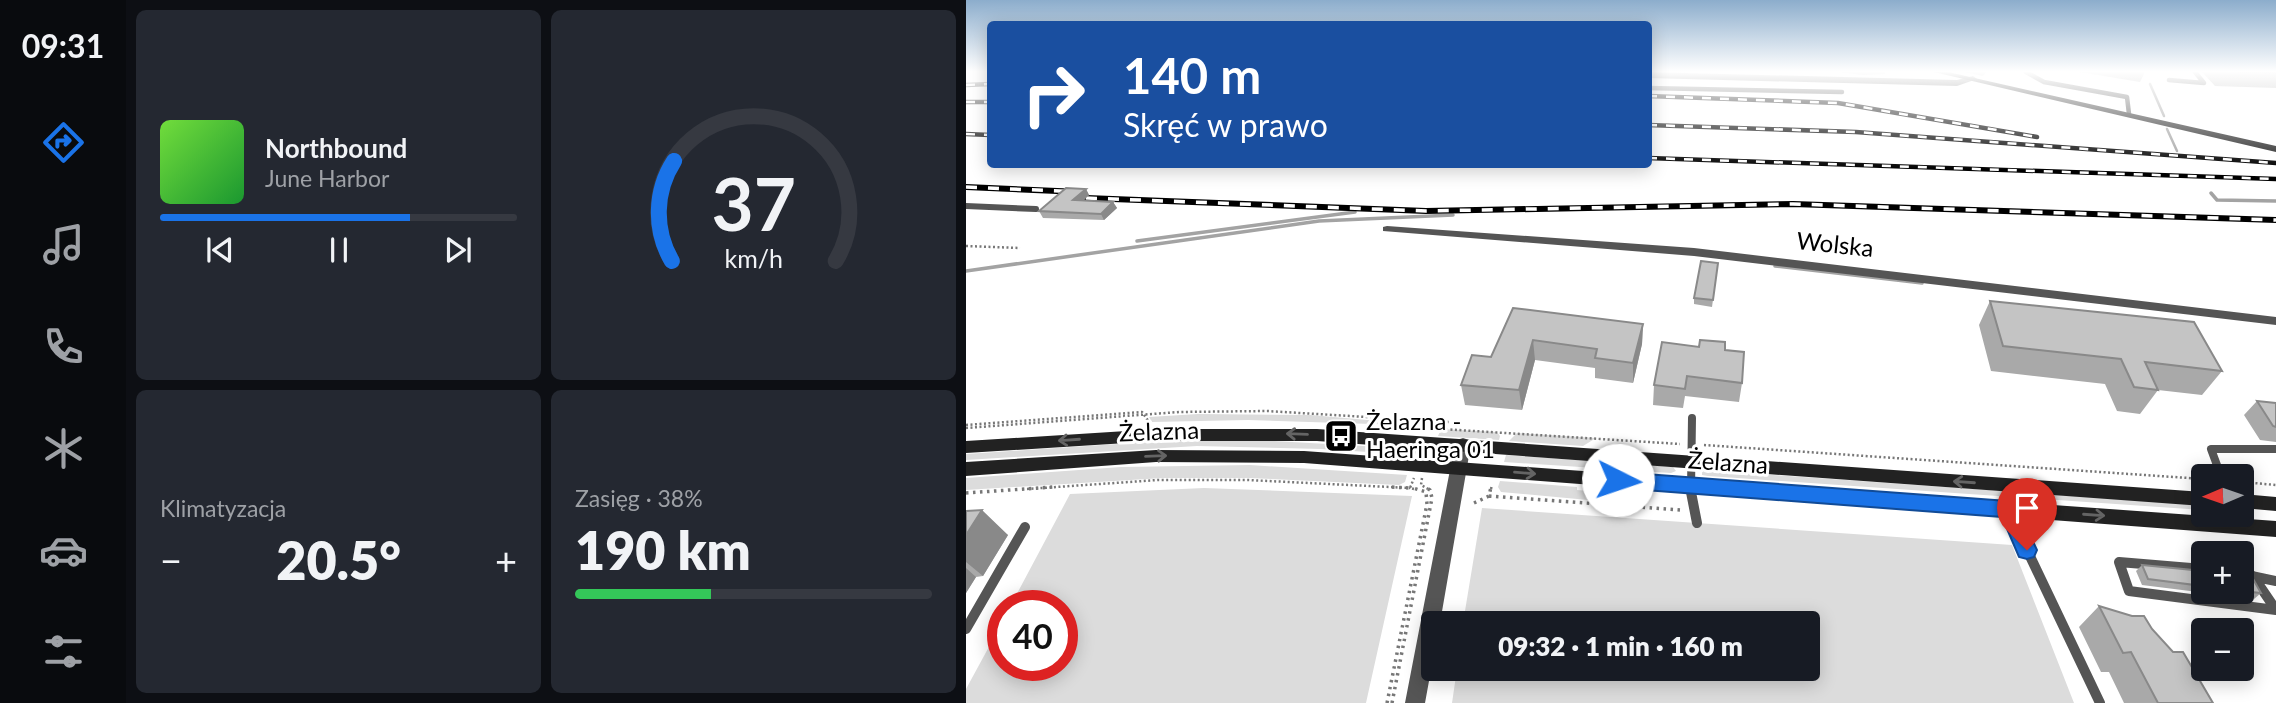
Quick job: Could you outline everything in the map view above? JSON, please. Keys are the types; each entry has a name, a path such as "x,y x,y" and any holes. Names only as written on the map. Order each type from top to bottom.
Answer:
{"street":[{"path":"2088,105 2276,149"},
{"name":"Wolska","path":"1387,229 1694,252 2276,321"},
{"name":"Żelazna","path":"966,447 1207,433 1432,435 1462,444 2191,498"},
{"path":"1415,703 1462,444"},
{"name":"Żelazna","path":"966,469 1128,457 1220,454 1304,457 2276,529"},
{"path":"2254,502 2276,504"}],"lane":[{"path":"2128,105 2129,114"},
{"path":"966,206 1036,209"},
{"path":"1692,418 1690,485 1697,523"},
{"path":"2217,464 2211,449 2276,449"},
{"path":"2008,509 2100,703"},
{"path":"966,629 1025,527"},
{"path":"2191,568 2119,562 2129,591 2191,599"},
{"path":"2254,576 2276,580"},
{"path":"2230,604 2276,610 2254,577"}],"path":[{"path":"966,246 1020,248"},
{"path":"966,426 1144,415 1267,411 1450,422"},
{"path":"1432,435 1441,421"},
{"path":"1407,427 1432,435 1690,444 2191,478"},
{"path":"1410,488 1422,465"},
{"path":"1392,703 1432,498 1431,491 1421,485 1422,465"},
{"path":"966,493 1158,480 1248,480 1410,488 1426,492 1427,504 1387,703"},
{"path":"2254,483 2276,485"},
{"path":"1591,503 1592,491"},
{"path":"1489,496 1695,512"}],"shaded area":[{"path":"1198,414 1311,415 1435,426 1248,420 1152,422 1149,417"},
{"path":"1441,429 1497,432 1500,436 1499,440 1438,436"},
{"path":"1517,433 1596,438 1583,446 1509,441"},
{"path":"1177,440 1274,441 1417,449 1415,455 1321,449 1197,446 966,460 966,454"},
{"path":"1506,455 1673,467 1676,471 1671,473 1504,462"},
{"path":"1250,465 1407,475 1405,482 1399,485 1249,478 1163,478 966,490 966,478 1121,467"},
{"path":"1702,470 2191,504 2191,509 1708,476 1702,475"},
{"path":"1500,481 1577,487 1577,490 1589,491 1588,500 1501,492 1498,487"},
{"path":"1204,488 1412,496 1366,703 966,703 966,689 987,650 987,681 1078,681 1078,590 1019,590 1070,494"},
{"path":"1482,508 2012,545 2074,703 1452,703 1455,681 1820,681 1820,611 1465,611"}],"building":[{"path":"1066,188 1086,189 1073,200 1113,202 1101,214 1039,211"},
{"path":"1701,261 1718,263 1713,300 1694,298"},
{"path":"1990,301 2194,322 2222,371 2145,362 2158,390 2134,387 2121,359 2003,346"},
{"path":"1513,308 1643,324 1633,363 1595,358 1597,349 1533,340 1519,390 1461,385 1472,355 1491,357"},
{"path":"1700,340 1725,342 1725,350 1744,352 1742,383 1687,376 1685,389 1654,385 1662,342 1699,347"},
{"path":"2257,401 2276,403 2276,427 2273,426"},
{"path":"982,510 966,535 966,511"},
{"path":"2142,565 2191,570 2191,584 2148,579"},
{"path":"2254,581 2261,593 2254,592"},
{"path":"2099,606 2132,616 2144,616 2173,652 2183,652 2191,666 2191,681 2200,681 2213,703 2158,703 2131,652 2123,653"}],"waterway":[{"path":"2159,105 2164,116"},
{"path":"2167,129 2177,151"},
{"path":"2211,193 2217,200 2276,201"},
{"path":"1137,241 1355,212"},
{"path":"966,271 1319,221 1453,215"},
{"path":"1775,266 1922,283"}],"railway":[{"path":"1849,105 2037,137"},
{"path":"1652,125 1856,132 2276,163"},
{"path":"966,134 987,135"},
{"path":"1652,158 2276,179"},
{"path":"966,187 1081,192"},
{"path":"1086,198 1426,211 1793,204 2276,220"}],"place":[{"name":"Żelazna - Haeringa 01","path":"1341,436"}],"route":[{"path":"1618,480 2008,509 2027,550"}]}
